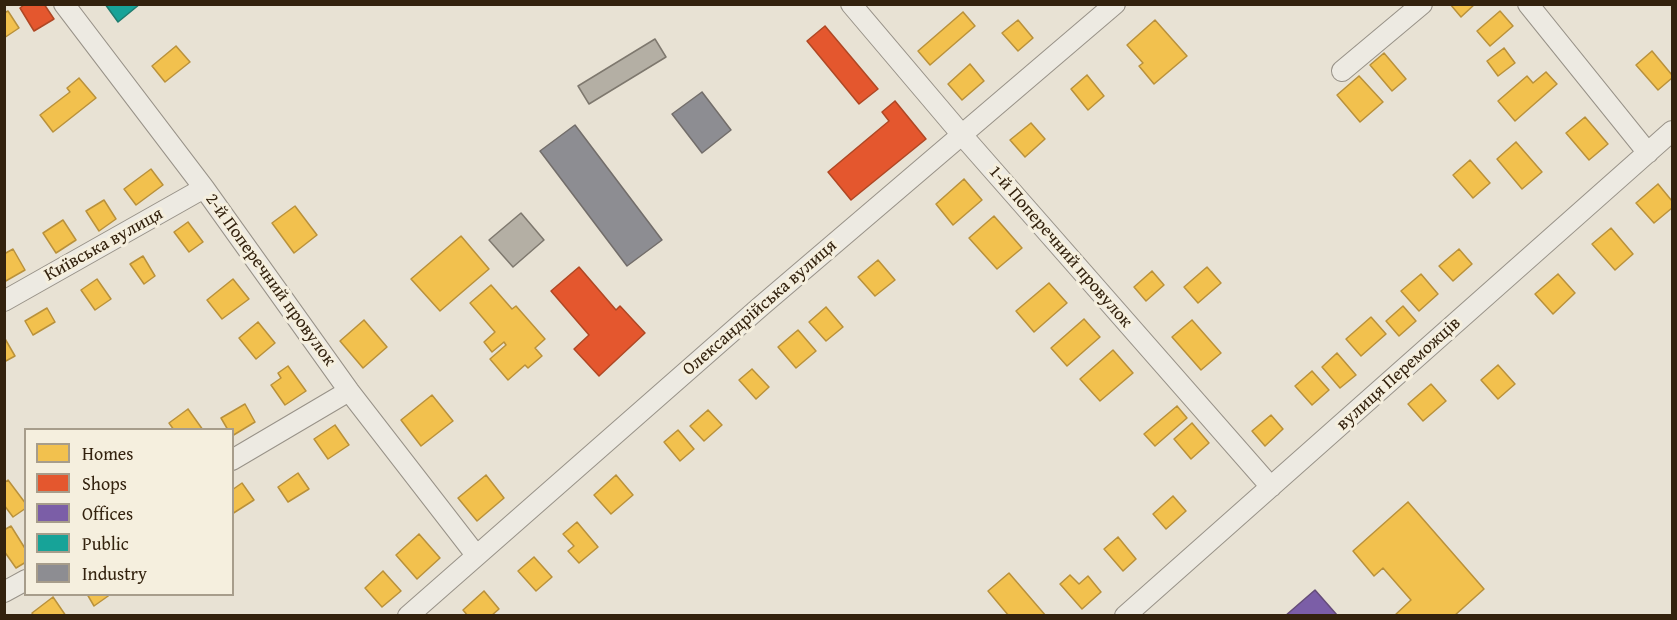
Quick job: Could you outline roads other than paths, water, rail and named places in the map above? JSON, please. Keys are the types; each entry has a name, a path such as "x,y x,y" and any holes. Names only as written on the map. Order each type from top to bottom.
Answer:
{"street":[{"name":"2-й Поперечний провулок","path":"64,4 204,188 349,392 476,555"},
{"name":"1-й Поперечний провулок","path":"851,4 962,135 1271,487"},
{"name":"Олександрійська вулиця","path":"408,615 760,307 1115,4"},
{"path":"1342,71 1422,4"},
{"path":"1528,4 1648,153"},
{"name":"вулиця Переможців","path":"1125,615 1672,131"},
{"name":"Київська вулиця","path":"4,301 204,188"},
{"path":"234,458 349,392"},
{"path":"4,592 24,581"}]}
